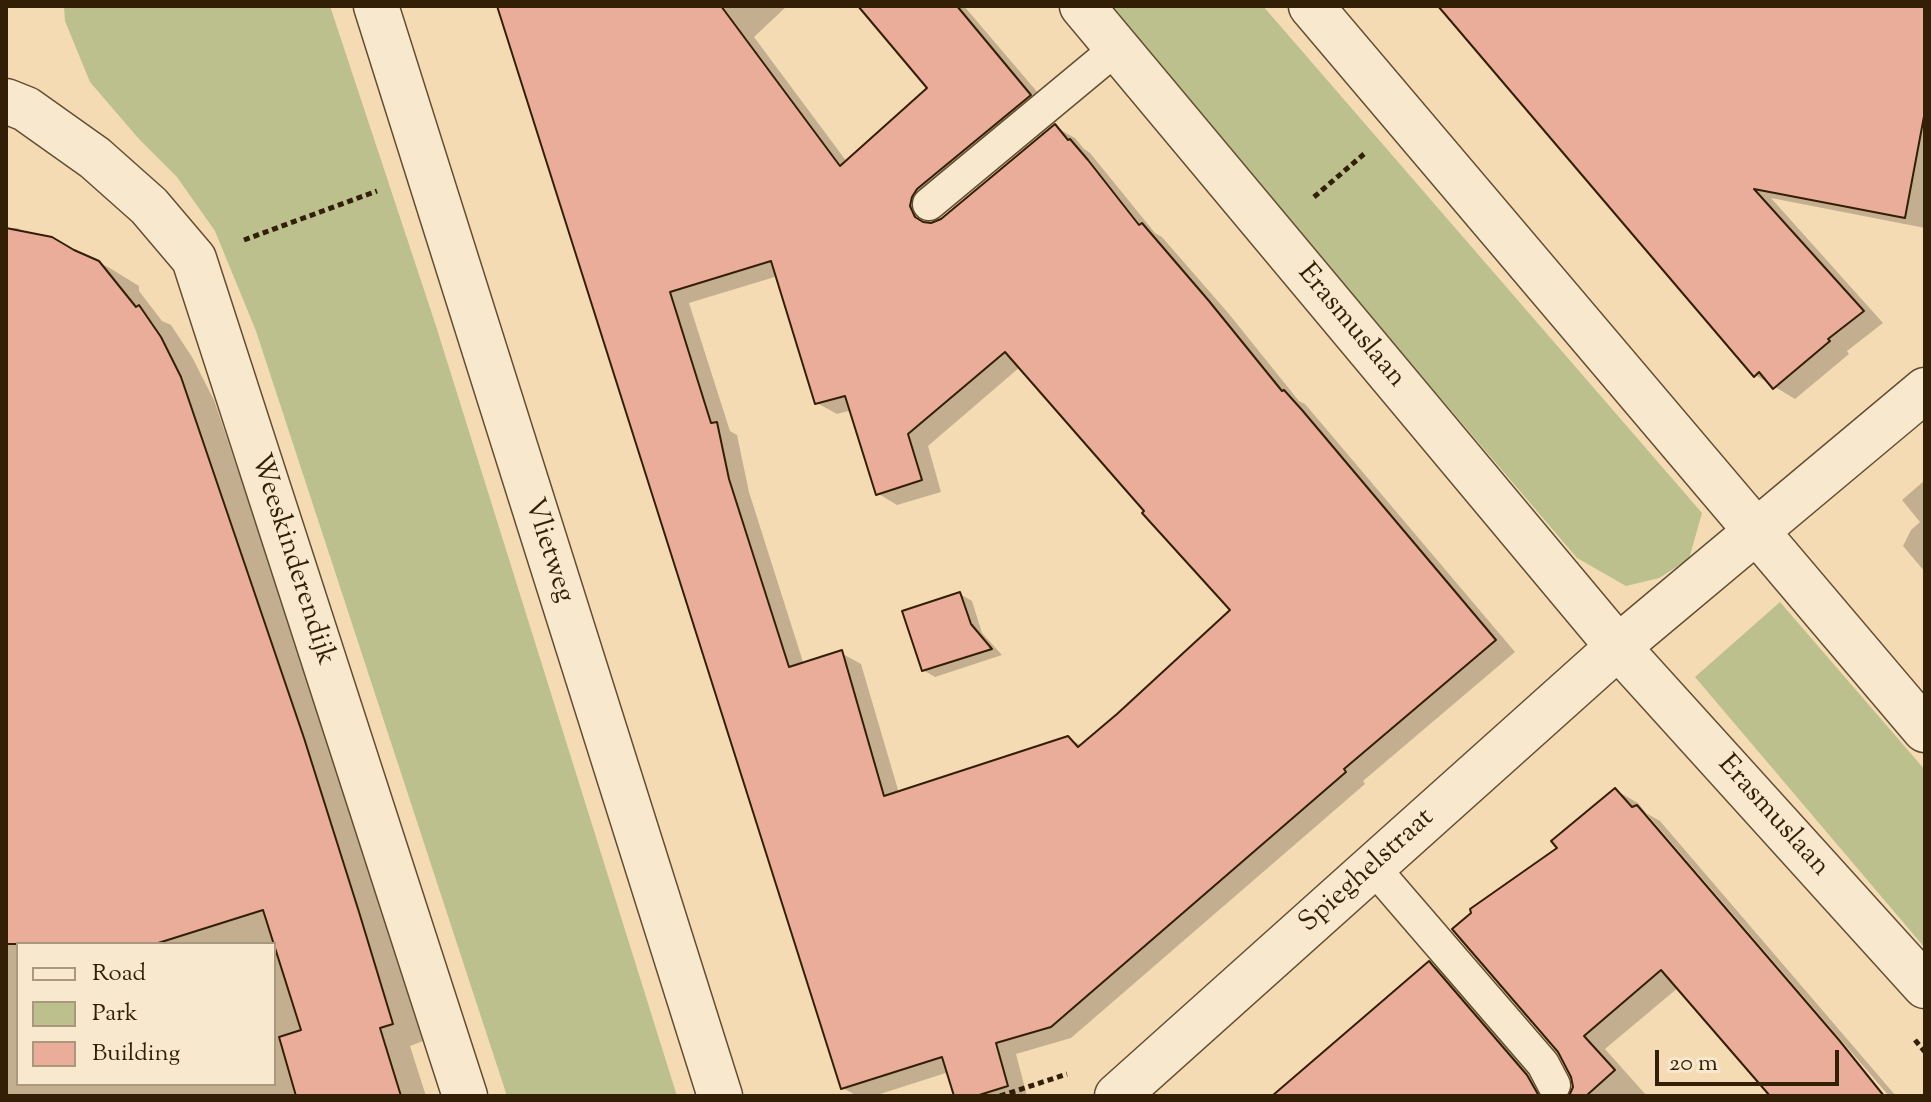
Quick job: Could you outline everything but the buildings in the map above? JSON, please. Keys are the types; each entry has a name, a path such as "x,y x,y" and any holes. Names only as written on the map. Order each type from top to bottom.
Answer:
{"street":[{"name":"Vlietweg","path":"376,6 720,1096"},
{"name":"Erasmuslaan","path":"1082,6 1618,647 1925,986"},
{"path":"1311,6 1925,730"},
{"name":"Weeskinderendijk","path":"6,101 26,109 95,158 149,206 194,259 465,1096"},
{"path":"1618,647 1925,390"},
{"name":"Spieghelstraat","path":"1117,1096 1618,647"}],"lane":[{"path":"929,204 1117,48"},
{"path":"1373,867 1543,1064 1554,1085"}],"path":[{"path":"194,259 356,199"}],"green space":[{"path":"64,6 330,6 436,326 677,1096 507,1096 256,331 215,231 177,177 90,82 65,21"},
{"path":"1106,6 1263,6 1702,513 1689,559 1659,578 1626,586 1577,558"},
{"path":"1780,602 1925,770 1925,948 1695,677"}]}
